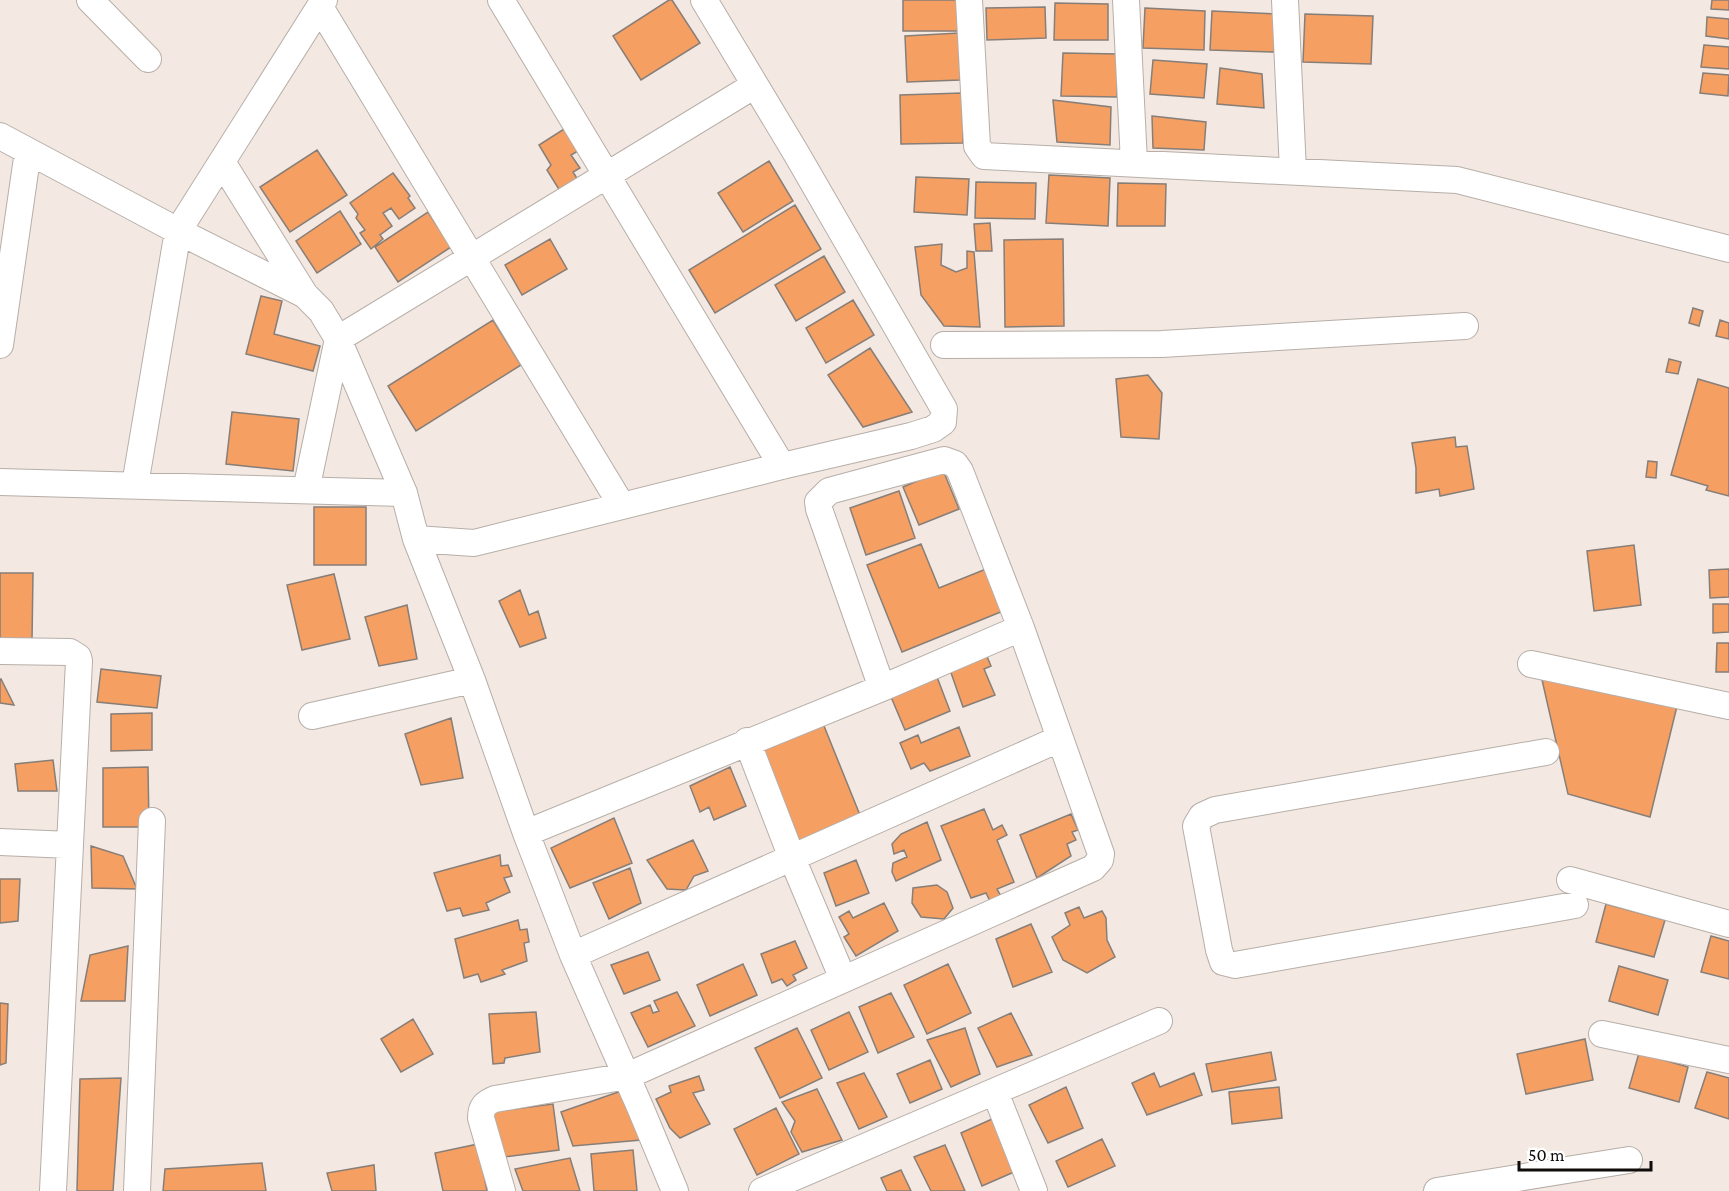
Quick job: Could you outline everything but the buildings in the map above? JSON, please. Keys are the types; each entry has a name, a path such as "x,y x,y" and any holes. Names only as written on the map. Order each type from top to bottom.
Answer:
{"street":[{"path":"90,0 148,59"},
{"path":"501,0 782,466"},
{"path":"416,539 474,543 911,436 933,429 943,422 944,409 704,0"},
{"path":"969,0 977,146 984,156 1457,180 1729,249"},
{"path":"1126,0 1134,163"},
{"path":"1285,0 1293,171"},
{"path":"135,485 178,231 322,3 622,506"},
{"path":"306,490 338,339 755,85"},
{"path":"0,136 178,231 305,295"},
{"path":"0,345 28,151"},
{"path":"222,162 305,295 321,311 338,339 404,493 416,539 472,680 526,833 573,955 675,1191"},
{"path":"944,345 1162,344 1465,326"},
{"path":"502,1191 481,1118 484,1106 495,1099 627,1076 1096,864 1101,854 1021,628 960,471 955,464 944,460 829,491 819,502 819,509 882,687"},
{"path":"0,482 404,493"},
{"path":"526,833 1021,628"},
{"path":"0,651 70,652 80,661 52,1191"},
{"path":"1531,664 1729,706"},
{"path":"312,716 472,680"},
{"path":"573,955 1059,739"},
{"path":"747,741 792,858 843,979"},
{"path":"1546,752 1215,810 1202,816 1196,826 1223,962 1234,965 1573,892 1729,924"},
{"path":"137,1191 152,820"},
{"path":"0,842 70,845"},
{"path":"762,1191 1159,1021"},
{"path":"1602,1034 1729,1060"},
{"path":"995,1092 1034,1191"},
{"path":"1451,1189 1629,1160"}]}
